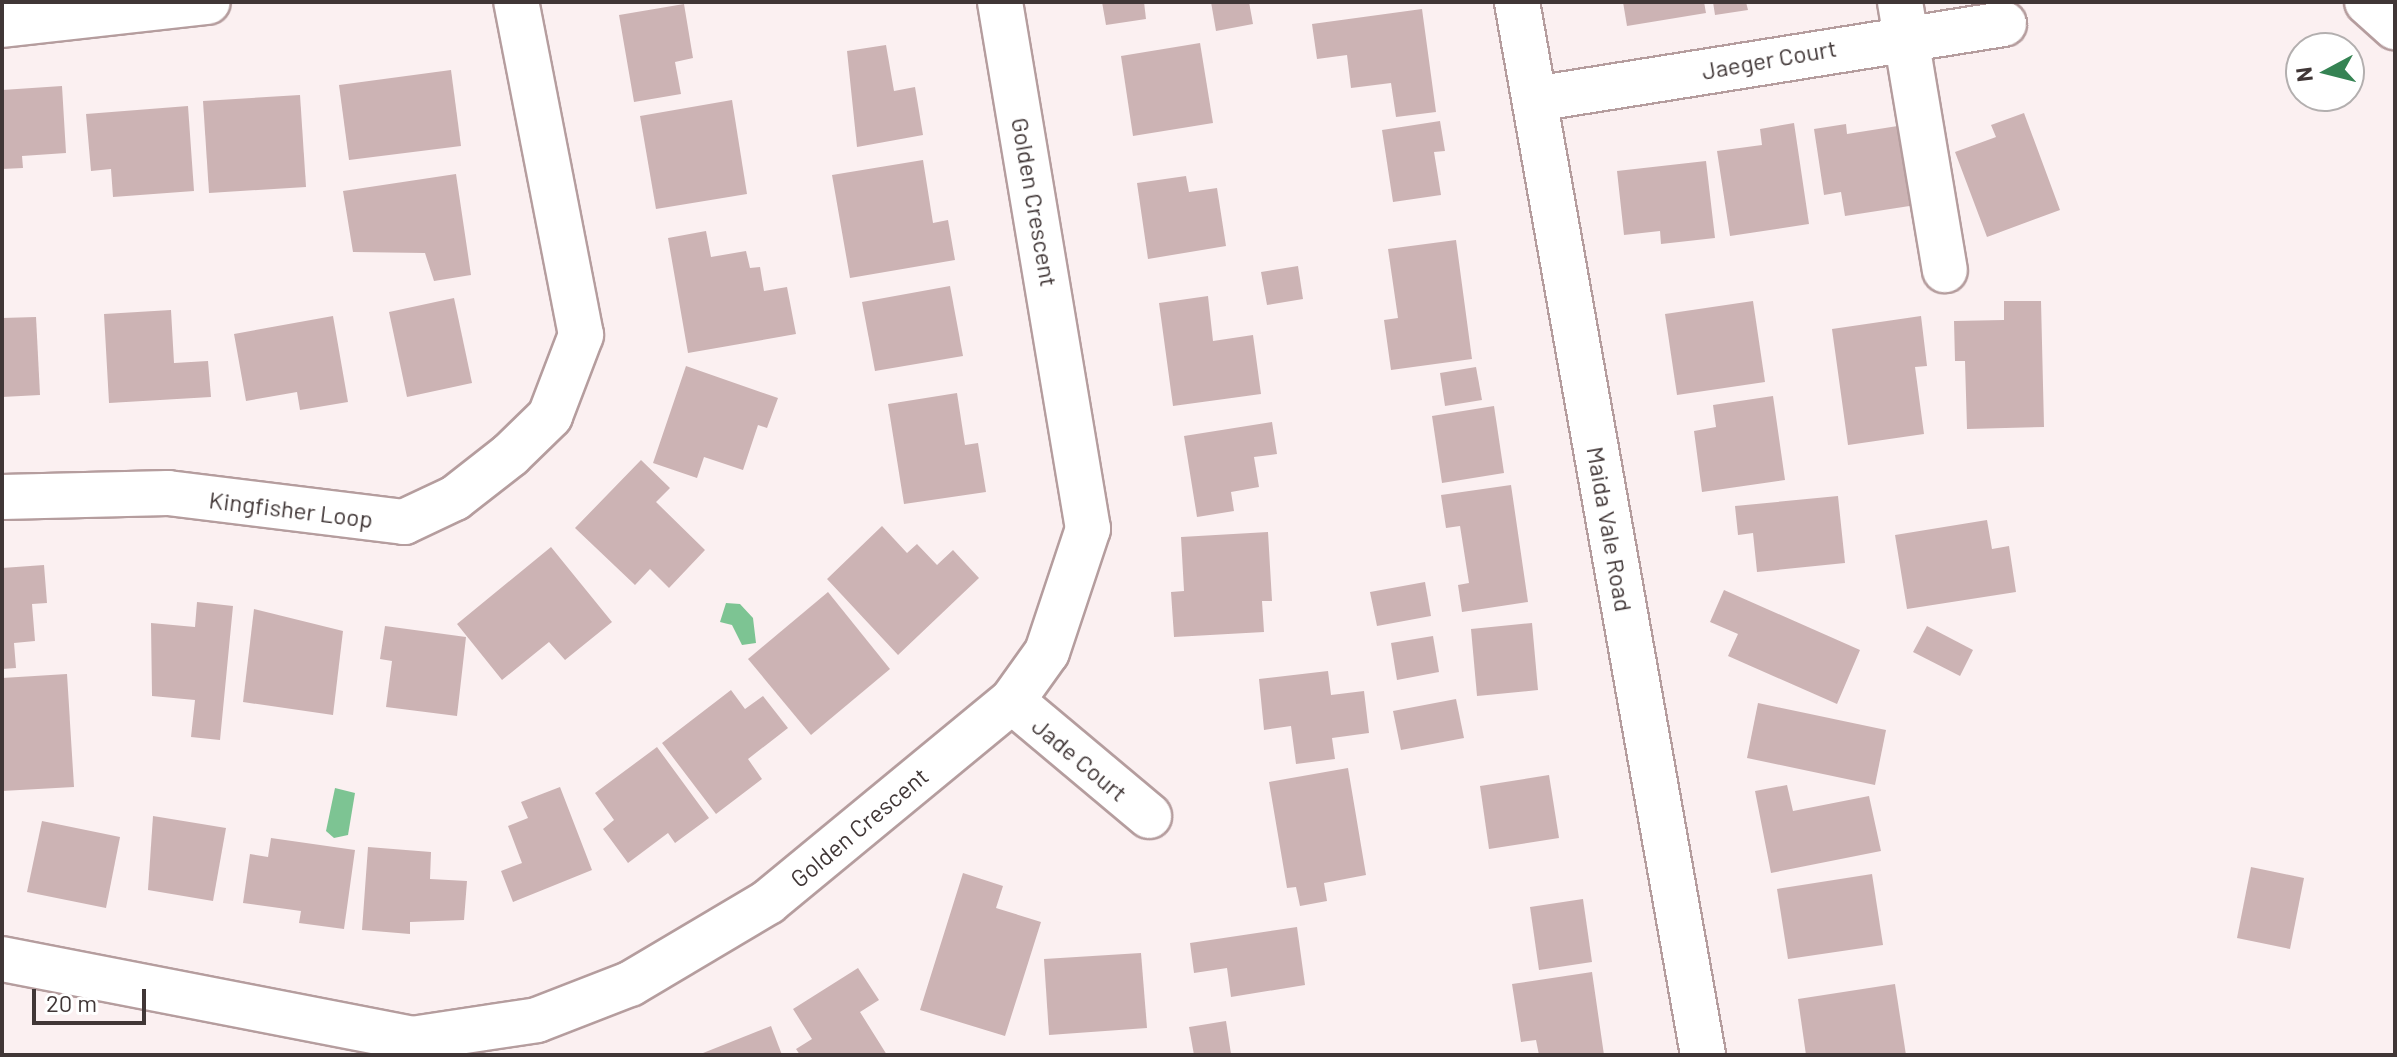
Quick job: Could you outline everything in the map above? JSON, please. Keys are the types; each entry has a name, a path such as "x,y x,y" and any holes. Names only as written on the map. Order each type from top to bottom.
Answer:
{"street":[{"path":"2,25 208,2"},
{"name":"Kingfisher Loop","path":"2,497 168,493 404,522 455,498 520,445 550,416 581,335 516,2"},
{"name":"Golden Crescent","path":"2,959 413,1047 537,1020 693,950 768,902 1012,701 1047,652 1088,529 1000,2"},
{"name":"Maida Vale Road","path":"1517,2 1703,1055"},
{"path":"2367,2 2395,27"},
{"path":"1902,19 1945,270"},
{"name":"Jaeger Court","path":"1535,99 1902,19 2004,24"},
{"name":"Jade Court","path":"1012,701 1149,816"}],"shaded area":[{"path":"726,603 740,604 753,618 756,643 742,645 732,625 720,622"},
{"path":"335,788 355,793 348,835 334,838 326,831"}],"building":[{"path":"1102,2 1144,2 1146,19 1106,25"},
{"path":"1211,2 1249,2 1253,24 1216,31"},
{"path":"1623,2 1704,2 1706,13 1627,26"},
{"path":"1713,2 1746,2 1748,10 1715,15"},
{"path":"684,4 693,58 675,62 681,94 634,102 619,15"},
{"path":"1422,9 1436,112 1396,117 1391,83 1351,88 1347,55 1317,59 1312,24"},
{"path":"1200,43 1213,123 1133,136 1121,56"},
{"path":"886,45 894,91 915,87 923,135 857,147 847,51"},
{"path":"451,70 461,146 349,160 339,85"},
{"path":"62,86 66,153 22,156 23,168 2,169 2,90"},
{"path":"300,95 306,187 209,193 203,101"},
{"path":"732,100 747,194 656,209 640,116"},
{"path":"188,106 194,191 113,197 111,169 91,171 86,114"},
{"path":"2024,113 2060,210 1987,237 1955,152 1996,137 1991,125"},
{"path":"1440,121 1445,151 1434,152 1441,195 1393,202 1382,130"},
{"path":"1794,123 1809,224 1730,236 1717,151 1762,145 1760,129"},
{"path":"1846,124 1847,134 1904,125 1916,205 1845,216 1841,192 1824,195 1814,129"},
{"path":"923,160 933,223 948,220 955,260 850,278 832,175"},
{"path":"1706,161 1715,238 1661,244 1660,231 1624,235 1617,171"},
{"path":"456,174 471,275 434,281 425,253 353,252 343,191"},
{"path":"1186,176 1189,192 1217,188 1226,246 1148,259 1137,183"},
{"path":"706,231 711,257 746,251 750,268 760,267 764,291 787,287 796,334 688,353 668,238"},
{"path":"1456,240 1472,359 1391,370 1384,320 1398,318 1388,249"},
{"path":"1298,266 1303,299 1267,305 1261,272"},
{"path":"950,286 963,356 875,371 862,302"},
{"path":"1208,296 1213,341 1253,335 1261,394 1173,406 1159,303"},
{"path":"454,298 472,383 407,397 389,312"},
{"path":"1753,301 1765,382 1677,395 1665,314"},
{"path":"2004,301 2041,301 2044,427 1967,429 1965,361 1955,361 1954,321 2004,320"},
{"path":"171,310 174,363 208,361 211,397 109,403 104,314"},
{"path":"333,316 348,402 300,410 297,392 246,401 234,334"},
{"path":"1921,316 1927,366 1915,367 1924,434 1848,445 1832,329"},
{"path":"36,317 40,395 2,397 2,318"},
{"path":"686,366 778,398 767,428 758,425 743,470 704,457 697,478 653,463"},
{"path":"1476,367 1482,400 1445,406 1440,373"},
{"path":"957,393 965,445 978,443 986,492 904,504 888,404"},
{"path":"1773,396 1785,480 1702,492 1694,431 1716,427 1713,405"},
{"path":"1494,406 1504,473 1442,483 1432,416"},
{"path":"1272,422 1277,454 1254,457 1259,487 1231,492 1234,511 1197,517 1184,436"},
{"path":"641,460 670,488 656,502 705,550 669,588 650,569 635,585 575,528"},
{"path":"1511,485 1528,602 1462,612 1458,585 1469,583 1460,526 1446,528 1441,495"},
{"path":"1838,496 1845,563 1757,572 1753,533 1738,535 1735,506"},
{"path":"1987,520 1992,549 2009,546 2016,592 1907,609 1895,535"},
{"path":"882,526 907,553 917,544 937,565 953,550 979,578 898,655 827,579"},
{"path":"1268,532 1272,601 1262,601 1264,632 1174,637 1171,592 1184,591 1181,537"},
{"path":"551,547 612,622 565,660 549,642 502,680 457,624"},
{"path":"44,565 47,603 32,604 35,641 14,643 16,668 2,669 2,568"},
{"path":"1425,582 1431,616 1377,626 1370,592"},
{"path":"1724,590 1860,650 1837,704 1728,656 1738,634 1710,622"},
{"path":"828,592 890,669 811,735 748,659"},
{"path":"197,602 233,606 220,740 191,737 195,700 152,696 151,623 195,627"},
{"path":"254,609 343,631 333,715 243,702"},
{"path":"1532,623 1538,690 1477,696 1471,629"},
{"path":"385,626 466,637 457,716 386,707 392,661 380,659"},
{"path":"1927,626 1973,650 1960,676 1913,652"},
{"path":"1433,636 1439,672 1397,680 1391,643"},
{"path":"1328,671 1331,695 1364,691 1369,733 1332,738 1335,759 1296,764 1291,726 1264,730 1259,679"},
{"path":"67,674 74,787 2,791 2,678"},
{"path":"731,690 745,709 763,696 788,728 748,759 762,779 716,814 662,743"},
{"path":"1456,699 1464,738 1401,750 1393,711"},
{"path":"1758,703 1886,730 1875,785 1747,758"},
{"path":"657,747 709,818 675,843 668,833 628,863 603,829 614,820 595,793"},
{"path":"1348,768 1366,875 1324,883 1327,901 1300,906 1296,887 1287,888 1269,782"},
{"path":"1549,775 1559,838 1489,849 1480,786"},
{"path":"1787,785 1793,811 1869,796 1881,851 1771,873 1755,791"},
{"path":"560,787 592,870 513,902 501,871 522,863 508,826 528,818 521,802"},
{"path":"153,816 226,828 213,901 148,890"},
{"path":"42,821 120,837 106,908 27,892"},
{"path":"271,838 355,850 344,929 299,923 301,911 243,903 250,854 268,857"},
{"path":"368,847 431,852 430,879 467,881 464,920 410,922 410,934 362,930"},
{"path":"2251,867 2304,878 2290,949 2237,938"},
{"path":"963,873 1003,886 996,908 1041,922 1005,1036 920,1010"},
{"path":"1872,874 1883,945 1788,959 1777,889"},
{"path":"1583,899 1592,962 1539,970 1530,907"},
{"path":"1297,927 1305,985 1231,997 1227,968 1194,973 1190,943"},
{"path":"1141,953 1147,1028 1049,1035 1044,959"},
{"path":"858,968 879,1000 860,1012 887,1055 800,1055 796,1049 812,1039 793,1009"},
{"path":"1592,972 1604,1055 1539,1055 1536,1040 1521,1042 1512,984"},
{"path":"1895,984 1906,1055 1806,1055 1798,999"},
{"path":"1226,1021 1231,1054 1194,1055 1189,1027"},
{"path":"771,1026 782,1055 698,1055"}]}
